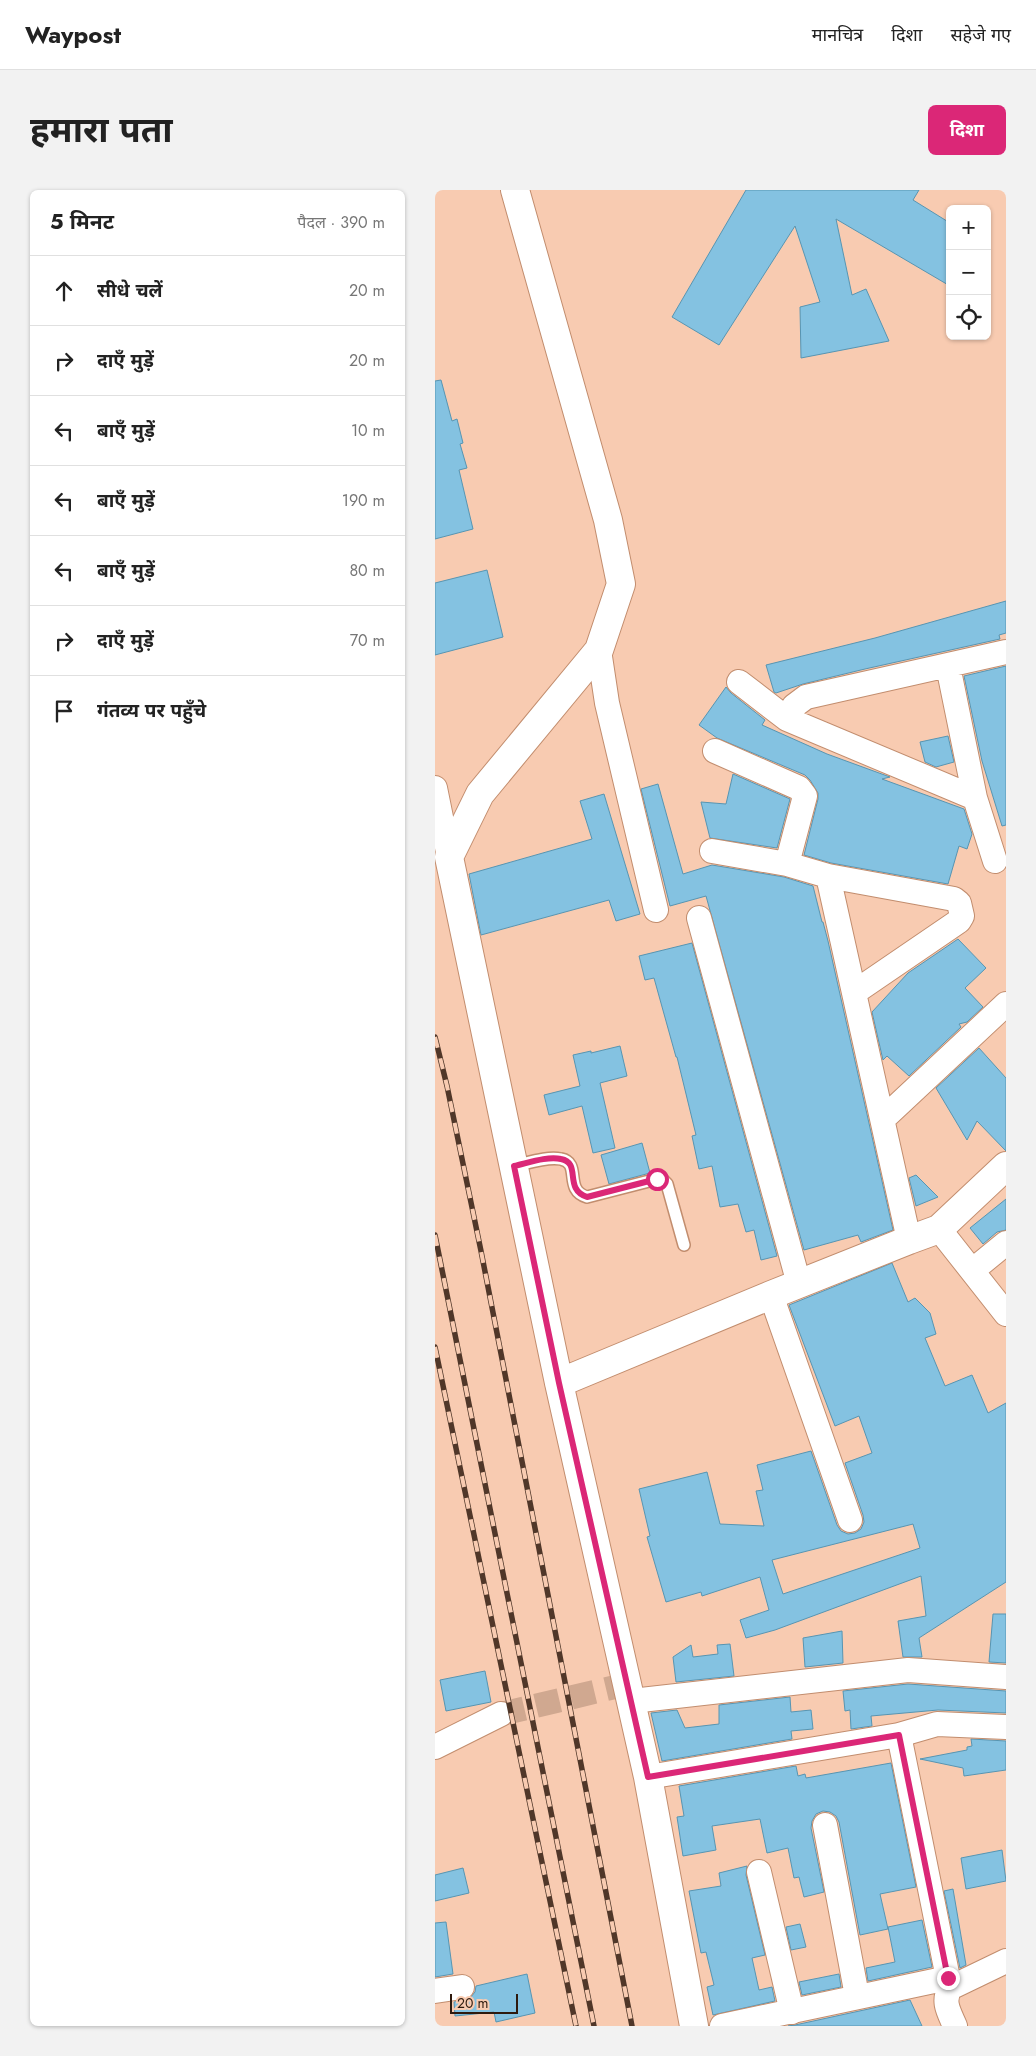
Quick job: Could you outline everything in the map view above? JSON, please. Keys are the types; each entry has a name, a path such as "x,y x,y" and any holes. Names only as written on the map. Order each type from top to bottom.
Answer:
{"street":[{"path":"449,857 480,794 599,650 621,584 608,520 515,190"},
{"path":"599,650 607,703 656,910"},
{"path":"787,719 793,706 806,697 1006,652"},
{"path":"948,666 975,798 995,861"},
{"path":"739,682 787,719 975,798"},
{"path":"715,751 799,788 805,796 787,864"},
{"path":"435,788 559,1383 648,1777 694,2026"},
{"path":"712,851 787,864 828,876 954,900 959,903 962,910 962,916 959,921 855,992"},
{"path":"828,876 909,1240"},
{"path":"699,918 799,1284"},
{"path":"883,1119 1006,1004"},
{"path":"559,1383 771,1295 939,1229 1006,1166"},
{"path":"939,1229 1006,1314"},
{"path":"973,1270 1006,1243"},
{"path":"771,1295 850,1520"},
{"path":"632,1701 908,1670 1006,1677"},
{"path":"435,1747 501,1714"},
{"path":"648,1777 899,1735 937,1724 1006,1727"},
{"path":"899,1735 949,1983 945,2002 955,2026"},
{"path":"825,1825 857,1996"},
{"path":"759,1872 792,2012"},
{"path":"722,2026 792,2012 857,1996 949,1983 1006,1961"},
{"path":"435,1991 462,1987"}],"lane":[{"path":"514,1166 554,1158 562,1159 569,1162 575,1188 579,1194 587,1197 657,1179 663,1180 667,1184 683,1244"}],"building":[{"path":"746,190 919,190 913,200 946,221 946,284 836,219 852,295 866,289 889,341 801,358 800,307 820,302 795,226 719,345 672,317"},
{"path":"441,380 452,421 457,419 463,443 460,444 467,468 459,470 473,529 435,539 435,381"},
{"path":"487,570 503,637 435,655 435,583"},
{"path":"1006,601 1006,633 999,635 1000,639 865,669 774,692 766,665 875,638"},
{"path":"1006,666 1006,825 1002,826 982,761 964,676"},
{"path":"726,687 765,720 762,725 827,754 890,777 882,779 964,809 972,834 967,849 959,846 948,884 831,863 804,855 818,799 818,793 810,780 805,775 717,738 699,725"},
{"path":"948,736 954,762 936,767 925,762 920,742"},
{"path":"733,774 790,799 777,848 710,838 701,802 726,804"},
{"path":"658,784 683,874 712,865 784,877 813,886 828,941 893,1230 861,1242 858,1235 804,1250 706,896 670,906 641,789"},
{"path":"604,794 640,914 616,921 609,900 481,935 469,874 592,839 580,801"},
{"path":"958,939 986,968 965,988 983,1007 967,1022 959,1024 961,1027 909,1076 887,1056 883,1060 872,1012 908,973"},
{"path":"692,943 777,1256 761,1260 754,1230 746,1232 738,1204 720,1207 712,1166 699,1169 692,1136 696,1135 677,1057 654,978 645,980 639,956"},
{"path":"620,1046 627,1076 600,1083 615,1148 593,1153 582,1106 549,1115 544,1095 580,1086 573,1055"},
{"path":"979,1048 1006,1078 1006,1151 977,1121 967,1140 936,1088"},
{"path":"642,1143 650,1173 609,1184 601,1155"},
{"path":"916,1175 938,1197 916,1206 909,1178"},
{"path":"1006,1199 1006,1230 997,1232 983,1244 970,1228"},
{"path":"892,1263 908,1302 915,1298 930,1313 936,1334 925,1338 945,1386 972,1375 988,1413 1006,1403 1006,1582 919,1638 922,1657 903,1657 898,1621 926,1616 921,1576 775,1630 746,1638 740,1620 769,1610 760,1577 702,1596 701,1592 666,1602 647,1537 650,1536 639,1489 707,1472 720,1524 764,1526 756,1491 763,1490 757,1465 811,1451 837,1525 841,1531 848,1534 855,1533 861,1529 864,1522 845,1463 872,1453 859,1416 835,1426 789,1305","holes":["913,1524 920,1548 783,1594 772,1560"]},
{"path":"993,1614 1006,1614 1006,1663 989,1662"},
{"path":"842,1631 843,1663 805,1667 803,1638"},
{"path":"730,1644 734,1676 676,1682 673,1657 691,1645 693,1657 718,1654 717,1645"},
{"path":"485,1671 491,1702 446,1711 440,1680"},
{"path":"908,1684 1006,1691 1006,1713 938,1710 871,1716 872,1726 851,1729 850,1710 845,1711 843,1691"},
{"path":"790,1697 791,1712 811,1710 813,1729 791,1731 792,1739 662,1761 651,1713 677,1710 685,1728 719,1724 719,1705"},
{"path":"971,1739 1006,1741 1006,1770 964,1776 963,1768 920,1759 967,1750 967,1747 972,1746"},
{"path":"891,1763 916,1887 880,1894 888,1929 860,1935 839,1822 836,1816 830,1812 823,1811 816,1814 811,1828 824,1892 804,1897 799,1877 794,1878 788,1848 767,1853 760,1819 712,1826 716,1850 683,1856 677,1817 684,1816 679,1786 796,1766 798,1776 805,1774 806,1778"},
{"path":"1002,1850 1006,1881 966,1889 961,1858"},
{"path":"747,1866 746,1875 765,1955 752,1958 759,1990 772,1987 775,2001 713,2015 707,1987 714,1985 706,1952 701,1953 689,1891 721,1886 719,1873"},
{"path":"463,1868 469,1893 435,1901 435,1875"},
{"path":"953,1889 966,1965 960,1968 944,1891"},
{"path":"922,1920 932,1967 868,1981 866,1968 895,1962 888,1927"},
{"path":"446,1922 453,1974 435,1977 435,1923"},
{"path":"800,1924 806,1947 791,1950 786,1927"},
{"path":"527,1974 535,2013 496,2022 494,2012 455,2016 454,2002 470,1998 475,1992 476,1986"},
{"path":"839,1974 841,1987 802,1995 799,1982"},
{"path":"910,2000 922,2026 788,2026 795,2025"}],"tunnel":[{"path":"501,1714 628,1684"}],"railway":[{"path":"435,1037 481,1251 632,2026"},
{"path":"435,1235 594,2026"},
{"path":"435,1347 576,2026"}],"route":[{"path":"657,1179 587,1197 579,1194 575,1188 569,1162 562,1159 554,1158 514,1166 559,1383 648,1777 899,1735 948,1978"}]}
